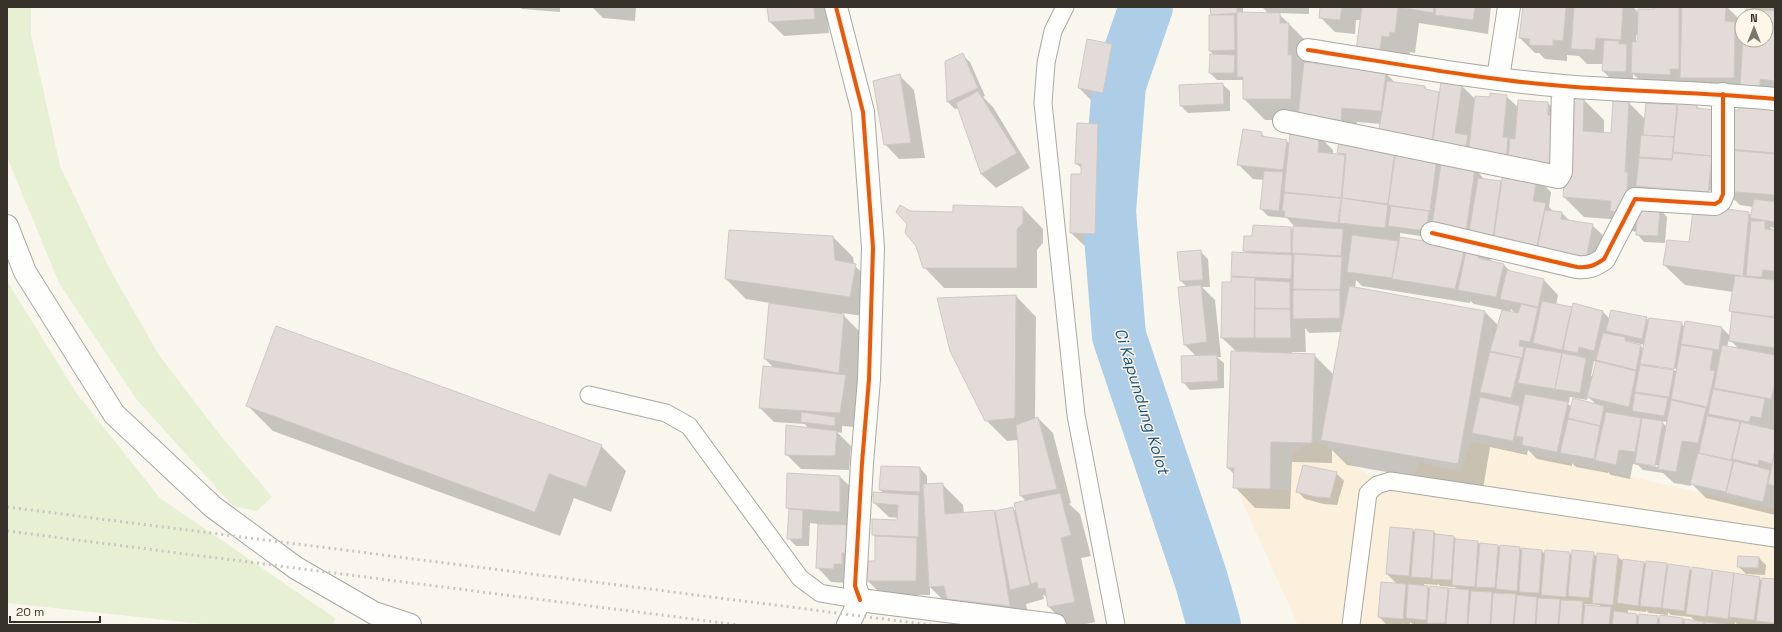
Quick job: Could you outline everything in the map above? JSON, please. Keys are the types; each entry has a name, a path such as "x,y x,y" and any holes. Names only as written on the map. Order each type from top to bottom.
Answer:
{"main road":[{"path":"836,7 863,112 873,248 869,379 862,463 855,586 860,600 848,625"},
{"path":"1498,78 1509,7"},
{"path":"1308,50 1563,86 1723,94 1775,99"},
{"path":"1284,121 1558,177 1561,172 1563,86"},
{"path":"1432,233 1577,267 1586,268 1595,266 1604,259 1634,199 1715,204 1720,201 1723,194 1723,94"},
{"path":"7,226 26,272 114,414 212,507 296,568 374,613 410,625"},
{"path":"860,600 1055,625"}],"lane":[{"path":"1065,7 1053,31 1046,63 1043,103 1076,415 1116,625"},
{"path":"589,395 666,413 689,426 800,578 820,593 860,600"},
{"path":"1355,625 1351,625 1368,493 1377,485 1390,481 1775,538"}],"shaded area":[{"path":"1315,440 1369,475 1408,490 1419,462 1461,472 1471,441 1775,509 1775,625 1298,625 1236,488 1289,490 1293,452"}],"green space":[{"path":"7,7 31,7 31,35 60,166 108,266 159,355 220,435 272,497 257,511 233,506 137,400 59,283 7,157"},
{"path":"7,281 77,394 160,498 335,618 333,625 213,625 7,603"}],"building":[{"path":"767,7 814,7 815,19 769,22"},
{"path":"1210,7 1237,7 1237,13 1211,15"},
{"path":"1320,7 1342,7 1340,20 1319,18"},
{"path":"1362,7 1398,7 1395,33 1390,32 1389,37 1382,36 1379,53 1356,50"},
{"path":"1400,7 1434,7 1433,13"},
{"path":"1436,7 1475,7 1473,20 1435,15"},
{"path":"1523,7 1566,7 1563,41 1553,40 1553,46 1529,45 1530,39 1519,38"},
{"path":"1574,7 1623,7 1621,40 1596,38 1595,50 1571,49"},
{"path":"1654,7 1679,7 1679,69 1670,69 1670,75 1631,73 1632,42 1637,42 1638,9 1654,9"},
{"path":"1682,7 1726,7 1725,21 1734,22 1734,78 1680,78"},
{"path":"1775,11 1775,81 1760,79 1760,86 1740,86 1742,48 1774,48"},
{"path":"1237,12 1280,13 1280,23 1289,23 1288,55 1292,55 1291,99 1243,99 1243,77 1237,77"},
{"path":"1209,15 1234,15 1235,50 1209,51"},
{"path":"1087,39 1112,44 1103,93 1078,88"},
{"path":"1604,40 1619,41 1619,44 1627,44 1626,72 1602,71"},
{"path":"963,53 978,88 947,102 945,61"},
{"path":"1210,54 1235,55 1234,73 1209,73"},
{"path":"1304,62 1386,72 1381,111 1342,108 1341,123 1298,117"},
{"path":"900,74 911,143 884,145 873,81"},
{"path":"1387,81 1425,86 1425,89 1439,92 1431,147 1378,136"},
{"path":"1441,82 1462,85 1455,133 1468,135 1465,153 1432,147"},
{"path":"1223,83 1224,104 1180,106 1179,85"},
{"path":"978,91 1017,153 981,174 956,103"},
{"path":"1490,93 1507,95 1503,137 1508,137 1506,161 1468,155 1475,96 1490,97"},
{"path":"1569,98 1584,98 1583,131 1611,133 1613,100 1629,102 1625,172 1628,172 1626,212 1610,211 1611,201 1563,197"},
{"path":"1518,100 1548,102 1548,115 1557,116 1553,165 1508,161 1510,138 1515,139"},
{"path":"1646,103 1677,105 1674,137 1643,135"},
{"path":"1678,103 1697,104 1696,108 1715,110 1712,156 1673,152"},
{"path":"1740,105 1775,108 1775,153 1729,149 1733,110 1739,110"},
{"path":"1077,123 1098,124 1095,234 1070,233 1071,174 1081,174 1081,164 1075,164"},
{"path":"1243,129 1262,132 1261,136 1287,140 1283,170 1237,165"},
{"path":"1290,133 1319,135 1318,152 1345,155 1341,198 1284,192"},
{"path":"1641,135 1674,137 1672,159 1639,157"},
{"path":"1339,141 1395,149 1388,204 1342,198 1346,154 1337,153"},
{"path":"1396,150 1437,156 1430,211 1388,205"},
{"path":"1729,150 1775,154 1775,195 1724,191"},
{"path":"1673,153 1712,156 1708,192 1636,186 1639,158 1672,160"},
{"path":"1441,164 1475,169 1466,231 1432,226"},
{"path":"1264,171 1283,172 1279,211 1260,209"},
{"path":"1503,171 1537,176 1533,201 1546,203 1536,250 1493,243"},
{"path":"1478,178 1501,181 1492,243 1468,239"},
{"path":"1284,193 1341,198 1338,223 1284,217 1285,211 1282,211"},
{"path":"1342,198 1388,205 1385,228 1339,223"},
{"path":"1754,199 1775,202 1775,222 1750,218"},
{"path":"900,205 910,211 953,212 953,205 1023,207 1023,223 1017,229 1017,268 923,268 916,246 905,233 907,224 896,212"},
{"path":"1391,206 1429,211 1426,231 1388,226"},
{"path":"1705,206 1749,212 1743,276 1663,265 1667,240 1689,242 1693,211"},
{"path":"1638,207 1660,208 1658,236 1636,235"},
{"path":"1545,210 1562,212 1561,219 1593,224 1586,259 1537,250"},
{"path":"1751,221 1765,221 1765,229 1775,230 1775,271 1763,270 1762,277 1746,276"},
{"path":"1253,225 1291,227 1291,253 1243,251 1244,236 1252,236"},
{"path":"1293,226 1343,229 1341,256 1292,253"},
{"path":"729,230 833,236 835,260 856,264 850,297 725,279"},
{"path":"1352,235 1398,241 1392,278 1347,272"},
{"path":"1400,237 1465,248 1455,289 1392,279"},
{"path":"1467,246 1480,249 1478,258 1504,264 1496,297 1458,290"},
{"path":"1201,250 1203,280 1180,281 1177,252"},
{"path":"1232,252 1292,255 1291,279 1231,276"},
{"path":"1294,254 1342,257 1340,290 1293,289"},
{"path":"1507,270 1544,279 1538,307 1500,299"},
{"path":"1735,276 1775,280 1775,317 1729,311"},
{"path":"1231,277 1255,278 1254,338 1221,338 1222,282 1231,282"},
{"path":"1255,280 1290,282 1290,309 1255,308"},
{"path":"1201,285 1207,342 1184,345 1178,287"},
{"path":"1349,286 1485,311 1458,464 1321,440"},
{"path":"1293,290 1340,290 1340,318 1293,319"},
{"path":"1016,295 1015,418 985,421 950,351 937,298"},
{"path":"1542,301 1572,307 1562,350 1533,343"},
{"path":"769,303 844,314 839,373 764,359"},
{"path":"1573,303 1603,311 1594,351 1579,347 1578,353 1563,350"},
{"path":"1521,304 1538,308 1530,342 1520,340 1519,346 1524,347 1522,358 1490,351 1502,310 1518,313"},
{"path":"1255,309 1290,309 1291,338 1255,338"},
{"path":"1611,310 1647,317 1642,339 1606,331"},
{"path":"1732,312 1775,318 1775,348 1729,341"},
{"path":"1649,318 1682,322 1674,369 1640,364"},
{"path":"1685,321 1722,327 1719,350 1681,344"},
{"path":"276,326 602,445 586,487 549,474 535,512 246,406"},
{"path":"1603,333 1625,337 1625,341 1641,345 1636,370 1596,360"},
{"path":"1681,345 1713,350 1710,370 1715,371 1707,407 1671,399"},
{"path":"1722,345 1775,355 1775,383 1771,399 1714,388"},
{"path":"1526,347 1562,353 1555,389 1518,383"},
{"path":"1231,351 1315,354 1312,443 1271,442 1270,489 1233,488 1234,468 1227,468"},
{"path":"1490,352 1521,358 1511,398 1480,392"},
{"path":"1562,353 1586,358 1580,393 1555,389"},
{"path":"1217,355 1218,381 1182,383 1181,356"},
{"path":"1596,361 1636,371 1629,407 1587,397"},
{"path":"1640,365 1674,370 1669,397 1635,392"},
{"path":"763,366 846,375 840,413 759,408"},
{"path":"1713,389 1765,399 1761,418 1751,416 1749,422 1708,414"},
{"path":"1635,393 1668,398 1664,416 1632,411"},
{"path":"1525,394 1568,402 1557,452 1522,445 1523,437 1516,436"},
{"path":"1480,397 1520,406 1513,441 1472,433"},
{"path":"1573,398 1604,406 1600,426 1568,418"},
{"path":"1671,400 1706,408 1698,443 1682,441 1676,472 1658,469"},
{"path":"801,412 835,417 835,426 801,422"},
{"path":"1606,412 1641,418 1635,452 1619,450 1616,465 1595,460"},
{"path":"1707,416 1740,422 1731,460 1699,453"},
{"path":"1038,417 1057,489 1020,496 1016,425"},
{"path":"1642,418 1663,421 1655,466 1635,463"},
{"path":"1568,419 1600,426 1594,459 1560,453"},
{"path":"1741,422 1775,430 1775,449 1772,464 1759,460 1758,465 1732,459"},
{"path":"786,425 837,431 835,456 785,455"},
{"path":"1775,452 1775,486 1768,484"},
{"path":"1698,453 1733,461 1726,492 1690,484"},
{"path":"1734,461 1770,470 1763,502 1726,493"},
{"path":"1303,465 1337,472 1330,498 1316,497 1296,492"},
{"path":"881,466 920,467 920,492 879,490"},
{"path":"787,473 840,476 840,512 786,508"},
{"path":"943,483 945,514 994,510 1010,606 947,599 944,586 929,587 923,484"},
{"path":"873,492 919,495 918,537 872,535 872,519 897,520 898,505 873,503"},
{"path":"1060,493 1071,535 1061,538 1075,602 1048,607 1045,588 1038,589 1037,582 1031,584 1014,503"},
{"path":"1013,507 1030,585 1010,590 995,511"},
{"path":"789,509 803,510 802,539 787,539"},
{"path":"818,524 850,525 849,553 842,553 842,564 834,564 834,569 816,568"},
{"path":"1390,527 1413,529 1409,576 1386,574"},
{"path":"1415,529 1434,531 1431,578 1411,577"},
{"path":"1435,534 1454,536 1451,580 1432,579"},
{"path":"875,536 917,538 916,581 866,581 866,561 875,561"},
{"path":"1455,539 1478,541 1475,587 1452,585"},
{"path":"1480,543 1498,545 1495,588 1476,587"},
{"path":"1500,545 1520,547 1517,591 1496,589"},
{"path":"1522,548 1542,550 1539,593 1519,592"},
{"path":"1545,550 1570,552 1566,597 1541,595"},
{"path":"1572,550 1594,552 1589,598 1568,596"},
{"path":"1597,553 1618,555 1613,605 1592,603"},
{"path":"1738,556 1759,557 1758,568 1737,567"},
{"path":"1623,559 1644,562 1638,606 1617,603"},
{"path":"1646,561 1667,563 1661,608 1640,606"},
{"path":"1668,564 1690,567 1684,611 1662,608"},
{"path":"1692,567 1712,570 1706,617 1686,614"},
{"path":"1713,570 1734,573 1728,619 1707,616"},
{"path":"1734,573 1760,577 1754,620 1729,617"},
{"path":"1762,578 1775,579 1775,623 1756,621"},
{"path":"1381,582 1406,584 1403,619 1378,617"},
{"path":"1408,584 1428,586 1426,620 1406,618"},
{"path":"1430,586 1448,588 1445,623 1427,623"},
{"path":"1449,588 1469,590 1467,625 1446,625"},
{"path":"1471,591 1492,592 1490,625 1468,625"},
{"path":"1493,593 1516,594 1513,625 1491,625"},
{"path":"1517,595 1537,597 1535,625 1514,625"},
{"path":"1538,598 1560,599 1558,625 1536,625"},
{"path":"1561,600 1583,601 1581,625 1559,625"},
{"path":"1585,605 1611,607 1609,625 1583,625"},
{"path":"1614,611 1637,614 1636,625 1612,625"},
{"path":"1639,614 1658,616 1657,625 1638,625"},
{"path":"1660,615 1683,618 1682,625 1659,625"},
{"path":"1684,619 1704,622 1703,625 1684,625"},
{"path":"1705,622 1726,624 1726,625 1704,625"}],"waterway":[{"name":"Ci Kapundung Kolot","path":"1146,7 1119,85 1109,211 1119,336 1201,579 1214,625"}],"railway":[{"path":"7,507 931,625"},
{"path":"7,531 739,625"}],"cycle path":[{"path":"836,7 863,112 873,248 869,379 862,463 855,586 860,600"},
{"path":"1308,50 1531,83 1775,99"},
{"path":"1432,233 1577,267 1588,267 1594,265 1604,259 1635,199 1715,204 1720,201 1723,194 1723,94"}]}
